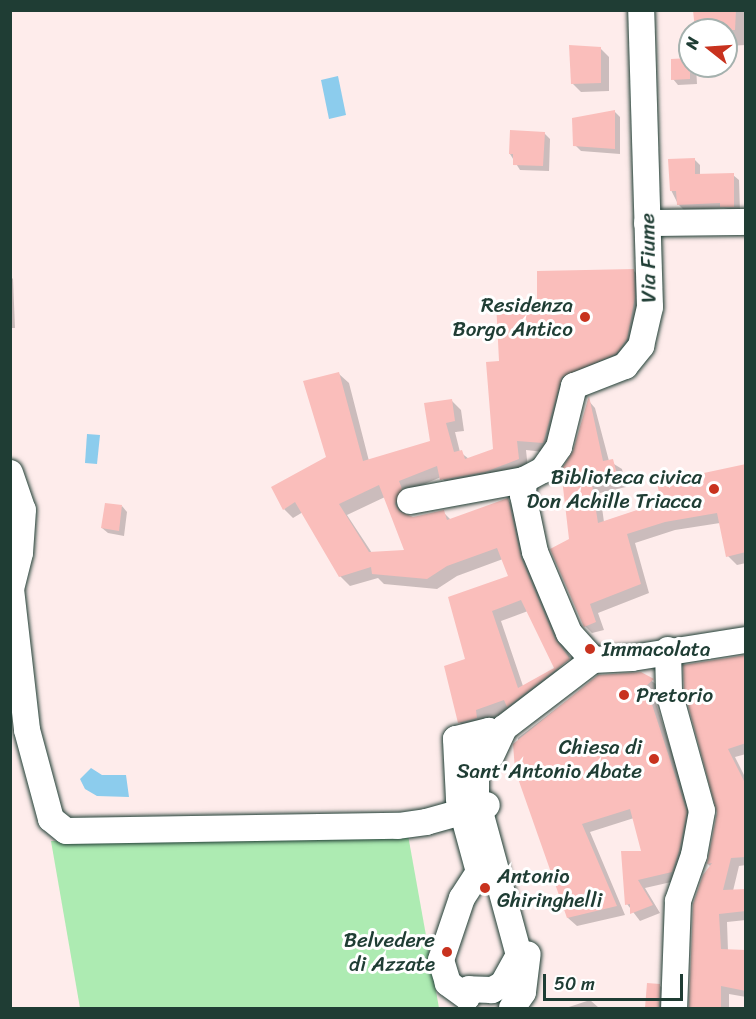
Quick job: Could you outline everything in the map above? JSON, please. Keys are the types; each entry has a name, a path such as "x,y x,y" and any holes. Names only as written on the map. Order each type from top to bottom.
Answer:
{"street":[{"name":"Via Fiume","path":"524,480 543,470 556,456 574,387 625,366 642,346 650,307 641,10"},
{"path":"647,223 746,222"},
{"path":"10,473 22,510 20,553 11,589 27,730 51,819 66,831 398,826 476,808"},
{"path":"410,501 524,480 523,495 535,552 569,633 593,660"},
{"path":"476,808 519,955 503,984 492,990 469,989 467,997 448,983 441,960 462,898 479,872 476,808 486,783 491,756 504,728 593,660 632,658 668,650 746,640"},
{"path":"668,650 669,692 702,812 694,855 678,901 674,1008"},
{"path":"476,808 528,948 527,977 515,1008"}],"green space":[{"path":"408,835 439,1008 80,1008 51,841"}],"water":[{"path":"338,76 346,115 329,119 321,80"},
{"path":"87,434 100,435 97,464 85,463"},
{"path":"91,768 102,775 126,775 129,797 97,796 85,789 80,779"}],"building":[{"path":"693,10 736,10 736,18 694,18"},
{"path":"569,45 601,47 601,83 571,84"},
{"path":"671,59 678,59 678,78 690,79 671,80"},
{"path":"615,110 615,149 573,146 572,118"},
{"path":"510,130 545,132 543,166 513,165 513,154 509,154"},
{"path":"695,158 695,174 734,173 734,207 720,207 720,203 677,205 676,191 670,191 668,159"},
{"path":"634,269 635,297 627,339 616,354 562,377 543,443 517,441 519,459 485,472 440,480 437,466 399,481 402,489 395,504 399,511 413,517 444,510 447,520 508,498 521,558 555,639 570,659 507,707 504,700 476,710 477,718 458,723 444,666 465,659 448,597 508,576 497,548 447,566 427,579 372,574 371,567 339,577 295,502 283,510 271,487 326,457 303,381 339,372 363,461 430,441 424,403 452,399 455,421 446,423 454,452 462,450 465,459 493,449 486,362 499,361 496,302 537,301 537,271","holes":["379,485 404,550 369,552 339,504","521,600 554,668 518,688 492,611"]},
{"path":"589,396 603,461 613,459 618,478 592,484 598,523 661,502 657,483 746,464 746,552 726,557 717,513 665,522 627,534 641,584 590,604 596,622 584,627 550,549 569,539 561,470 573,451"},
{"path":"105,503 122,505 119,531 101,528"},
{"path":"746,655 746,743 728,749 746,785 746,857 731,858 723,890 746,889 746,911 719,914 721,949 746,950 746,991 721,986 721,1008 689,1008 693,904 703,875 712,863 707,864 717,813 684,690 683,665"},
{"path":"641,672 654,679 646,686 687,812 679,851 672,872 638,880 653,905 630,914 630,904 625,905 621,851 641,851 630,809 582,824 617,906 567,918 515,770 513,744 598,675"},
{"path":"647,983 660,984 659,1008 645,1008"}],"place":[{"name":"Residenza Borgo Antico","path":"585,317"},
{"name":"Biblioteca civica Don Achille Triacca","path":"714,489"},
{"name":"Immacolata","path":"590,649"},
{"name":"Pretorio","path":"624,695"},
{"name":"Chiesa di Sant'Antonio Abate","path":"654,759"},
{"name":"Antonio Ghiringhelli","path":"485,888"},
{"name":"Belvedere di Azzate","path":"447,952"}]}
